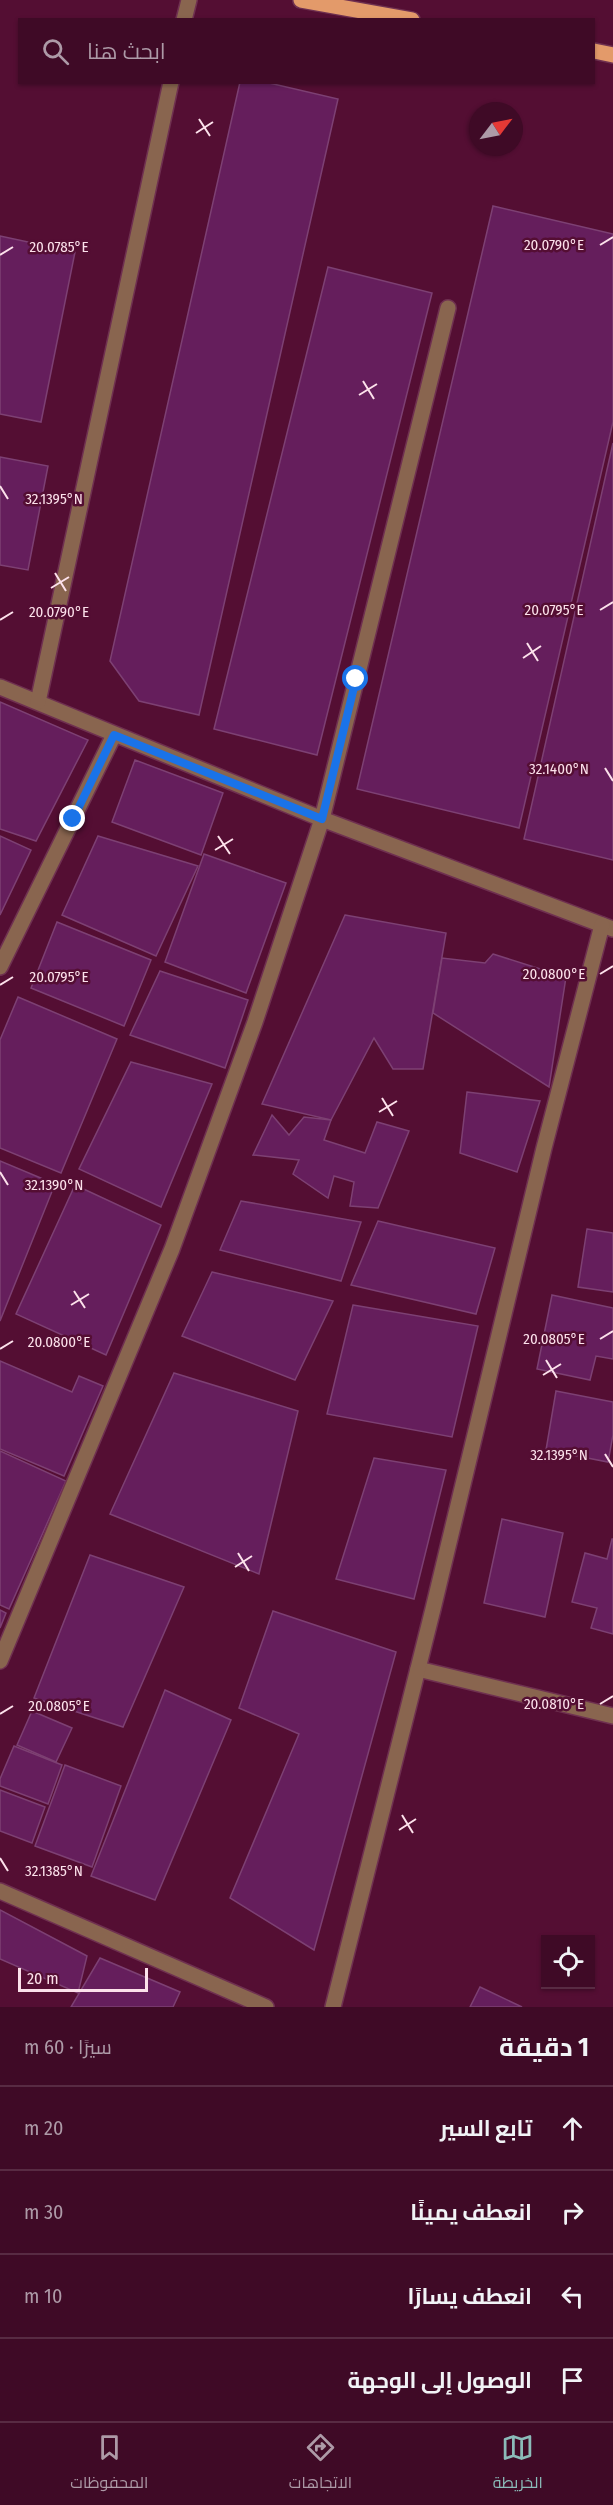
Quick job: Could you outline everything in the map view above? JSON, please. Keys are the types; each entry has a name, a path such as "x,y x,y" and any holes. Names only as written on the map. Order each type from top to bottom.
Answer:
{"main road":[{"path":"301,0 401,18"},
{"path":"595,51 613,55"}],"street":[{"path":"184,18 189,0"},
{"path":"38,702 171,84"},
{"path":"0,1661 172,1249 255,1023 322,819 448,308"},
{"path":"0,687 322,819 607,927 544,1148 418,1670 333,2007"},
{"path":"0,967 114,735"},
{"path":"418,1670 613,1716"},
{"path":"0,1891 267,2007"}],"building":[{"path":"240,84 274,84 338,99 199,715 139,701 110,661"},
{"path":"493,206 613,234 613,422 519,828 357,789"},
{"path":"0,236 75,252 41,422 0,414"},
{"path":"328,267 432,293 317,755 214,729"},
{"path":"613,443 613,860 524,839"},
{"path":"0,457 48,466 28,570 0,565"},
{"path":"0,702 88,740 36,841 0,829"},
{"path":"135,760 223,793 201,855 112,822"},
{"path":"0,836 31,850 0,915"},
{"path":"98,836 198,866 156,956 62,915"},
{"path":"204,854 286,883 246,993 165,962"},
{"path":"345,915 446,933 423,1069 393,1069 374,1038 331,1120 262,1104"},
{"path":"57,922 151,960 124,1026 31,988"},
{"path":"493,954 566,977 549,1087 433,1013 442,958 485,963"},
{"path":"160,971 248,1000 225,1068 130,1035"},
{"path":"18,997 117,1039 61,1173 0,1148 0,1040"},
{"path":"131,1062 212,1084 161,1207 79,1169"},
{"path":"467,1092 540,1101 517,1172 460,1153"},
{"path":"272,1115 289,1135 304,1117 331,1120 324,1140 365,1153 377,1122 409,1131 378,1208 350,1206 354,1182 334,1176 328,1198 293,1174 299,1160 253,1155"},
{"path":"0,1161 55,1184 0,1321"},
{"path":"75,1185 161,1225 106,1355 16,1314"},
{"path":"241,1201 361,1222 341,1281 220,1250"},
{"path":"378,1221 495,1248 476,1314 351,1285"},
{"path":"587,1229 613,1233 613,1292 578,1287"},
{"path":"212,1272 333,1301 295,1380 182,1336"},
{"path":"552,1295 613,1308 613,1359 596,1356 590,1380 537,1369"},
{"path":"353,1305 478,1326 452,1437 327,1414"},
{"path":"0,1361 72,1392 79,1376 103,1386 64,1476 0,1449"},
{"path":"174,1373 298,1411 259,1574 110,1514"},
{"path":"556,1391 613,1402 613,1435 608,1462 546,1450"},
{"path":"0,1451 66,1481 9,1609 0,1605"},
{"path":"374,1458 446,1470 414,1599 336,1579"},
{"path":"502,1519 563,1533 545,1617 484,1603"},
{"path":"612,1539 613,1634 591,1628 597,1608 572,1602 585,1553 607,1559"},
{"path":"90,1555 184,1587 123,1727 34,1698"},
{"path":"0,1610 6,1613 0,1628"},
{"path":"273,1611 396,1652 314,1950 230,1898 299,1734 239,1708"},
{"path":"165,1690 231,1720 155,1900 91,1876"},
{"path":"32,1711 72,1728 56,1762 17,1745"},
{"path":"14,1746 62,1765 48,1804 0,1786 0,1779"},
{"path":"65,1765 121,1786 92,1867 35,1846"},
{"path":"0,1790 45,1807 32,1843 0,1831"},
{"path":"0,1910 87,1956 78,1993 0,1959"},
{"path":"100,1958 180,1992 173,2007 71,2007"},
{"path":"480,1987 522,2007 470,2007"}],"route":[{"path":"73,819 114,735 322,819 356,679"}]}
